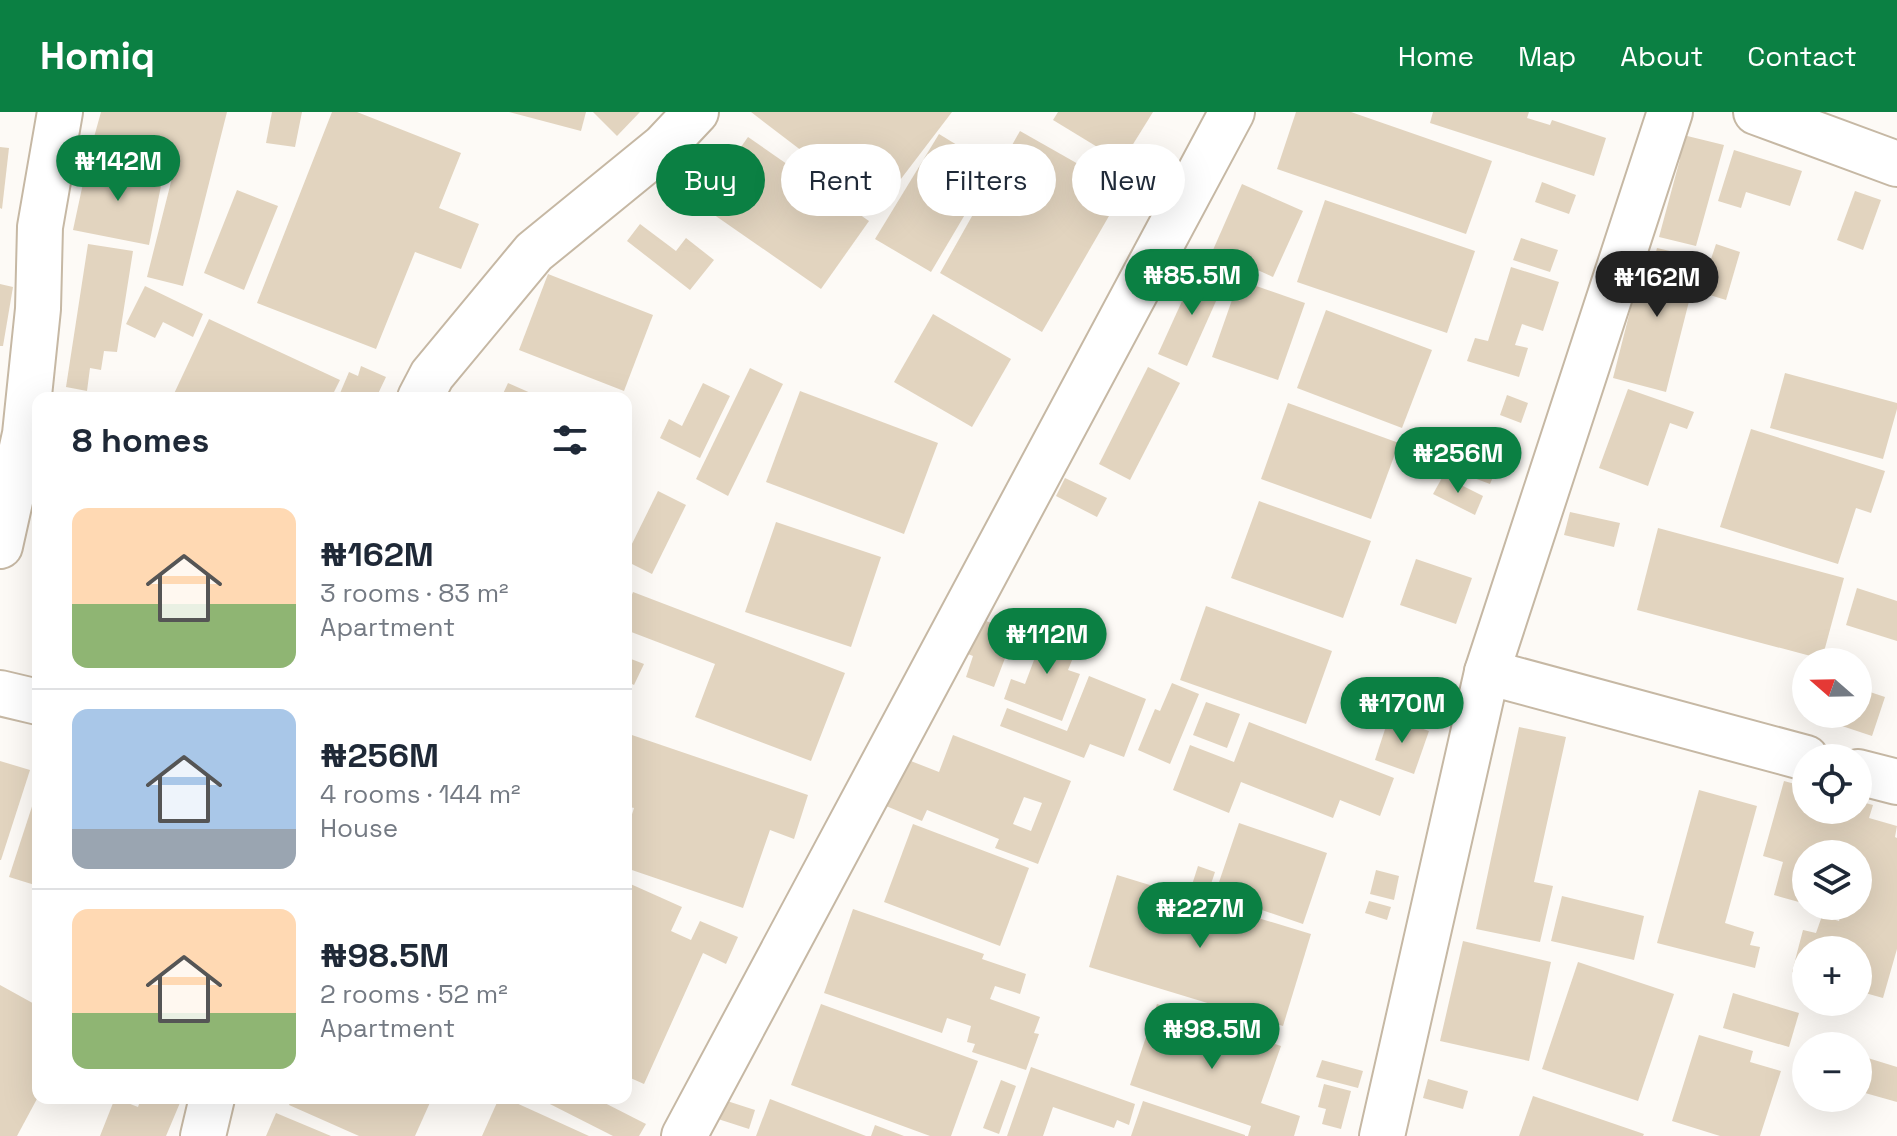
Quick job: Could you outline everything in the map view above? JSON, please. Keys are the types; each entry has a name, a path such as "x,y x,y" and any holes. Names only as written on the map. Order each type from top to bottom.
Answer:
{"street":[{"path":"0,546 25,434 38,309 40,227 60,112"},
{"path":"423,392 432,375 534,252 664,146 696,112"},
{"path":"684,1136 1232,112"},
{"path":"1382,1136 1487,672 1670,112"},
{"path":"1756,112 1897,164"},
{"path":"1487,672 1792,754"},
{"path":"0,693 32,701"},
{"path":"1872,776 1897,782"},
{"path":"203,1136 211,1104"}],"building":[{"path":"101,112 227,112 183,286 147,277 174,170 91,148"},
{"path":"272,112 302,112 295,147 266,143"},
{"path":"332,112 357,112 461,153 439,208 479,224 461,269 415,252 376,349 257,303"},
{"path":"509,112 586,112 581,131"},
{"path":"593,112 640,112 617,136"},
{"path":"751,112 952,112 928,144 917,144 917,158 901,179 901,144 793,144"},
{"path":"1058,112 1153,112 1133,144 1092,144 1053,120"},
{"path":"1296,112 1351,112 1492,161 1466,234 1277,169"},
{"path":"1433,112 1529,112 1527,118 1550,125 1552,120 1606,138 1594,176 1430,123"},
{"path":"1020,131 1043,144 1013,144"},
{"path":"1675,133 1724,145 1696,246 1659,237 1680,159 1669,156"},
{"path":"939,134 955,144 933,144"},
{"path":"748,137 758,144 743,144"},
{"path":"0,147 9,148 2,209 0,208"},
{"path":"765,149 781,160 781,216 862,216 869,221 821,289 716,216 765,216"},
{"path":"1734,150 1802,171 1790,206 1746,192 1741,208 1718,201"},
{"path":"1056,151 1072,160 1072,216 1109,216 1042,332 940,273 972,216 1056,216"},
{"path":"88,160 163,176 149,245 73,230"},
{"path":"917,170 917,216 964,216 931,272 875,239 889,216 901,216 901,196"},
{"path":"1542,182 1576,195 1569,214 1535,202"},
{"path":"1242,184 1303,211 1273,277 1213,250"},
{"path":"237,190 278,206 244,290 204,273"},
{"path":"1855,191 1881,200 1863,250 1837,240"},
{"path":"1325,200 1475,251 1447,333 1297,282"},
{"path":"640,224 676,251 686,238 714,260 690,290 627,241"},
{"path":"1521,238 1558,250 1550,272 1513,260"},
{"path":"88,244 133,251 117,352 104,351 101,370 90,368 87,391 66,387"},
{"path":"1716,244 1740,252 1726,300 1700,292"},
{"path":"1657,248 1700,258 1666,392 1613,378 1644,256 1654,259"},
{"path":"1511,267 1559,282 1543,331 1522,324 1515,345 1528,348 1519,377 1467,361 1475,338 1488,341"},
{"path":"1197,268 1225,281 1187,366 1158,354"},
{"path":"548,274 653,315 624,391 519,350"},
{"path":"1239,280 1305,303 1278,380 1212,357"},
{"path":"0,284 13,287 3,346 0,346"},
{"path":"145,286 203,314 193,337 163,322 155,338 126,324"},
{"path":"1326,310 1432,350 1402,428 1297,388"},
{"path":"933,314 1011,359 972,427 894,382"},
{"path":"209,319 340,380 334,392 175,392"},
{"path":"361,366 386,377 379,392 341,392 349,372 358,376"},
{"path":"1148,367 1180,383 1130,480 1099,464"},
{"path":"750,368 783,384 728,496 696,479"},
{"path":"1785,373 1897,403 1883,459 1770,428"},
{"path":"508,383 528,392 504,392"},
{"path":"703,383 730,396 700,458 660,438 669,419 682,426"},
{"path":"1628,389 1694,412 1687,429 1670,423 1648,486 1599,468"},
{"path":"800,391 938,443 904,534 766,482"},
{"path":"1507,395 1528,403 1521,423 1500,415"},
{"path":"1288,403 1399,443 1371,519 1261,479"},
{"path":"1443,429 1503,453 1490,484 1431,462"},
{"path":"1751,429 1885,471 1871,513 1856,508 1838,564 1720,527"},
{"path":"1443,476 1483,496 1475,515 1433,494"},
{"path":"1065,478 1107,498 1097,517 1056,496"},
{"path":"658,491 686,505 652,574 632,564 632,544"},
{"path":"1259,501 1371,541 1343,618 1231,578"},
{"path":"1570,512 1620,523 1614,547 1564,535"},
{"path":"776,522 881,557 851,647 745,612"},
{"path":"1658,528 1844,578 1825,648 1792,648 1792,651 1637,610"},
{"path":"1416,559 1472,578 1456,624 1400,605"},
{"path":"1857,588 1897,601 1897,641 1846,625"},
{"path":"633,592 845,673 811,761 695,717 715,664 632,632"},
{"path":"1206,606 1332,651 1306,724 1180,680"},
{"path":"973,616 1015,632 994,687 966,677 973,656 960,651"},
{"path":"1035,627 1079,643 1068,670 1080,674 1062,721 1004,699 1011,679 1025,684 1037,652 1028,647"},
{"path":"632,659 644,664 632,684"},
{"path":"1089,676 1146,699 1124,757 1090,744 1084,758 1000,726 1007,708 1067,731"},
{"path":"1172,683 1199,694 1170,764 1138,750 1155,709 1160,711"},
{"path":"1872,693 1885,697 1872,736 1848,728 1872,728"},
{"path":"1206,702 1240,714 1227,748 1193,735"},
{"path":"1389,717 1429,731 1414,774 1375,760"},
{"path":"1249,722 1394,778 1380,816 1340,800 1333,818 1241,782 1229,813 1173,790 1190,745 1234,762"},
{"path":"1519,727 1566,737 1534,882 1553,886 1540,942 1476,929"},
{"path":"632,735 808,795 794,839 770,830 743,908 632,870"},
{"path":"953,735 1071,781 1038,864 995,848 999,839 927,810 922,821 879,803 898,756 939,772","holes":["1024,797 1042,803 1031,831 1013,824"]},
{"path":"0,761 30,770 1,860 0,860"},
{"path":"1784,781 1792,783 1792,824 1872,824 1872,819 1897,826 1897,949 1883,998 1872,995 1872,936 1801,936 1803,930 1816,933 1821,920 1872,920 1872,840 1792,840 1792,900 1774,895 1783,862 1763,856"},
{"path":"1699,790 1757,806 1725,923 1754,932 1750,945 1760,947 1755,968 1657,943"},
{"path":"32,806 32,884 9,877"},
{"path":"1239,823 1327,853 1303,924 1215,894"},
{"path":"913,824 1029,868 1000,946 884,902"},
{"path":"1198,866 1215,872 1207,896 1190,891"},
{"path":"1376,870 1399,876 1394,900 1370,894"},
{"path":"1117,875 1311,934 1283,1026 1089,967"},
{"path":"632,885 682,907 671,931 691,940 700,921 738,937 726,964 703,953 644,1084 632,1079"},
{"path":"1562,896 1644,916 1634,960 1551,941"},
{"path":"1369,901 1391,907 1387,920 1365,913"},
{"path":"853,909 984,954 982,959 1026,974 1020,994 995,986 990,999 1040,1017 1034,1033 1039,1034 1026,1070 972,1052 975,1044 967,1042 971,1026 947,1018 942,1033 824,993"},
{"path":"1463,941 1551,962 1529,1061 1440,1041"},
{"path":"1578,962 1674,994 1638,1101 1542,1069"},
{"path":"0,985 32,1003 34,1104 17,1136 0,1136"},
{"path":"1733,993 1792,1011 1792,1016 1798,1016 1789,1047 1723,1028"},
{"path":"821,1004 978,1061 951,1136 930,1136 791,1085"},
{"path":"1157,1004 1281,1046 1261,1103 1300,1116 1294,1136 1248,1136 1251,1126 1130,1085"},
{"path":"1699,1035 1753,1051 1750,1062 1781,1071 1760,1136 1720,1136 1672,1121"},
{"path":"1872,1059 1897,1067 1897,1102 1872,1095"},
{"path":"1322,1060 1363,1071 1358,1088 1316,1077"},
{"path":"1031,1067 1135,1104 1129,1125 1117,1120 1114,1128 1053,1107 1043,1136 1007,1136"},
{"path":"1428,1079 1468,1091 1463,1109 1423,1098"},
{"path":"1001,1080 1016,1086 999,1134 983,1128"},
{"path":"1324,1084 1351,1091 1341,1129 1322,1124 1326,1109 1318,1107"},
{"path":"1533,1096 1644,1134 1519,1136"},
{"path":"770,1099 866,1136 756,1136"},
{"path":"724,1100 755,1110 749,1129 718,1119"},
{"path":"1143,1101 1245,1135 1245,1136 1131,1136"},
{"path":"113,1104 138,1107 139,1104 179,1104 166,1136 100,1136"},
{"path":"429,1104 415,1136 359,1136 289,1105"},
{"path":"496,1104 518,1104 589,1136 482,1136"},
{"path":"550,1104 607,1104 646,1124 639,1136 613,1136"},
{"path":"276,1113 331,1136 266,1136"},
{"path":"875,1125 904,1136 871,1136"}]}
